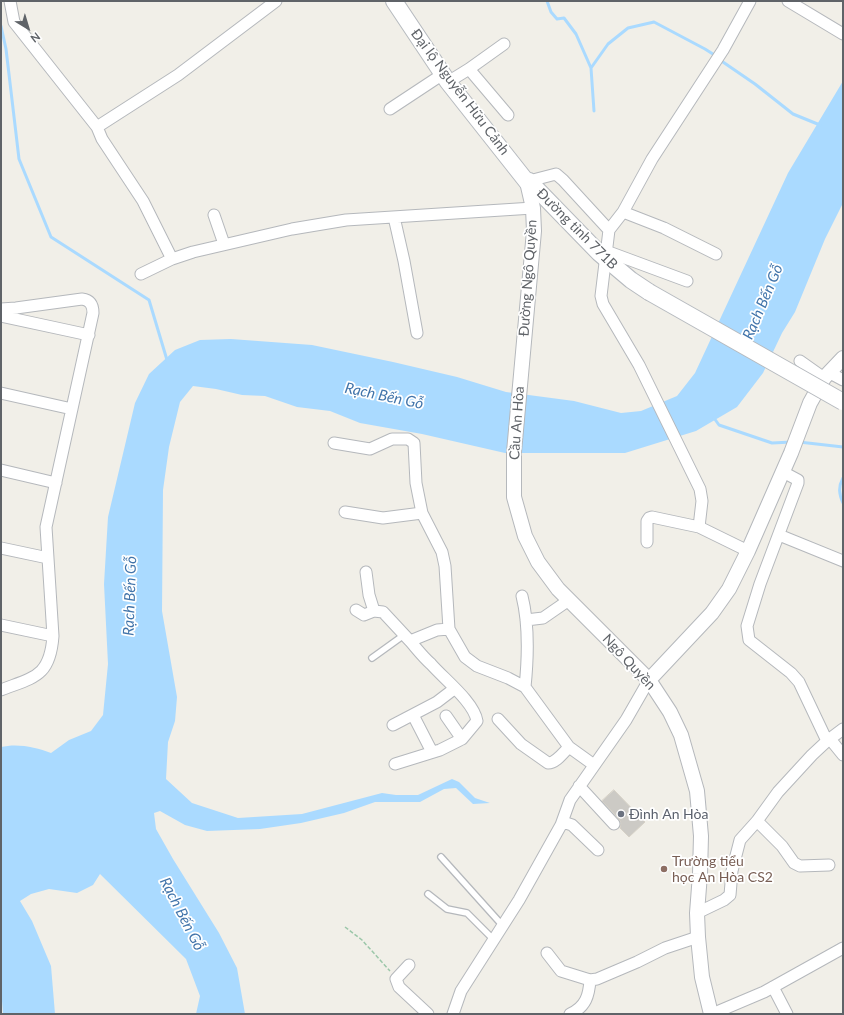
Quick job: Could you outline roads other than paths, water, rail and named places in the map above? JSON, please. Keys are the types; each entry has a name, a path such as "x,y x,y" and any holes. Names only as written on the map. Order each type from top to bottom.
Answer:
{"main road":[{"name":"Đại lộ Nguyễn Hữu Cảnh","path":"394,1 446,78 528,182"},
{"name":"Đường tỉnh 771B","path":"528,182 583,238 606,255 631,280 648,292 843,402"}],"street":[{"path":"10,1 14,22 19,30 53,70 97,127 102,139 144,201 172,259"},
{"path":"97,127 178,75 276,1"},
{"path":"699,527 702,501 700,489 654,395 603,304 601,296 609,230 623,212 652,159 714,65 750,1"},
{"path":"788,1 843,34"},
{"path":"390,109 446,78 469,68 504,44"},
{"path":"469,68 508,115"},
{"path":"528,182 556,174 609,230"},
{"name":"Đường tỉnh 771B","path":"528,182 533,208"},
{"path":"141,274 172,259 193,252 292,229 346,220 533,208"},
{"name":"Đường Ngô Quyền","path":"523,349 534,231 533,208"},
{"path":"623,212 664,228 716,254"},
{"path":"214,215 224,244"},
{"path":"394,217 404,261 417,333"},
{"path":"606,255 687,281"},
{"path":"1,309 84,299 89,302 93,308 89,335 46,528 53,636 51,654 43,671 32,678 1,690"},
{"path":"1,316 89,335"},
{"name":"Cầu An Hòa","path":"514,497 514,452 523,349"},
{"path":"453,1014 461,991 519,900 560,824 570,800 579,786 626,720 649,680 718,606 748,551 783,472 810,404 827,376 843,358"},
{"path":"800,361 827,376 843,380"},
{"path":"1,393 72,409"},
{"path":"334,443 370,449 392,439 411,441 414,443 416,483 422,513 442,552 447,580 449,629 465,657 471,663 525,686 570,747 594,765"},
{"path":"1,470 56,483"},
{"path":"783,472 795,477 798,482 760,584 747,626 747,633 749,640 791,673 799,682 828,740 843,755"},
{"name":"Ngô Quyền","path":"514,497 525,536 538,562 558,589 649,680 670,712 681,735 697,791 701,836 697,913 698,937 702,977 711,1014"},
{"path":"345,512 383,518 422,513"},
{"path":"647,542 648,521 649,518 652,517 699,527 748,551"},
{"path":"779,535 843,561"},
{"path":"1,548 48,558"},
{"path":"366,572 369,595 374,611"},
{"path":"522,596 525,607 528,662 525,686"},
{"path":"526,620 543,618 569,600"},
{"path":"356,610 364,615 374,611 383,612 464,698 476,715 477,721 462,739 432,752 395,764"},
{"path":"1,625 53,636"},
{"path":"407,638 437,630 449,629"},
{"path":"393,725 437,702 454,688"},
{"path":"413,715 432,752"},
{"path":"446,716 462,739"},
{"path":"498,719 521,744 548,763 552,763 570,747"},
{"path":"697,913 730,896 732,871 740,840 757,822 778,792 812,755 828,740 843,730"},
{"path":"579,786 614,824"},
{"path":"757,822 782,846 794,863 800,866 829,865"},
{"path":"560,824 572,824 598,850"},
{"path":"547,953 561,971 590,980 597,979 637,962 665,948 698,937"},
{"path":"711,1014 764,992 843,948"},
{"path":"410,965 396,979 398,987 428,1014"},
{"path":"570,1014 582,1007 587,1001 590,980"},
{"path":"773,987 787,1014"}],"lane":[{"path":"372,658 407,638"},
{"path":"441,857 503,926"},
{"path":"428,894 447,909 467,913 494,940"}],"water":[{"name":"Rạch Bến Gỗ","path":"843,81 843,203 825,239 795,312 782,333 763,373 737,407 696,431 625,453 505,453 422,434 360,423 330,411 297,407 265,396 242,395 216,389 193,386 180,402 169,447 163,490 162,611 177,697 175,721 168,742 166,779 192,803 238,818 302,814 382,793 396,795 418,795 452,779 459,782 475,798 490,803 473,804 456,788 444,789 420,802 375,802 344,813 301,823 260,829 207,831 185,825 160,811 154,813 156,829 219,933 237,968 245,1014 196,1014 200,996 186,959 100,874 93,885 77,893 49,889 31,894 20,901 32,921 51,966 55,1014 3,1014 1,988 1,747 13,745 26,746 51,753 69,740 91,731 103,715 108,664 104,584 108,517 135,403 149,374 175,350 200,340 231,339 312,345 457,377 506,392 574,401 621,413 641,411 677,396 695,373 788,173"}],"waterway":[{"path":"547,1 551,12 557,19 564,18 576,34 591,68"},
{"path":"594,111 591,68 608,44 628,28 654,22 716,56"},
{"path":"1,26 6,49 19,159 51,237 149,300 167,360"},
{"path":"720,60 755,84 793,114 820,125"},
{"path":"714,418 719,425 772,443 792,442"},
{"path":"799,442 843,447"},
{"path":"843,478 840,484 843,503"}],"place":[{"name":"Đình An Hòa","path":"621,814"},
{"name":"Trường tiểu học An Hòa CS2","path":"664,869"}]}
